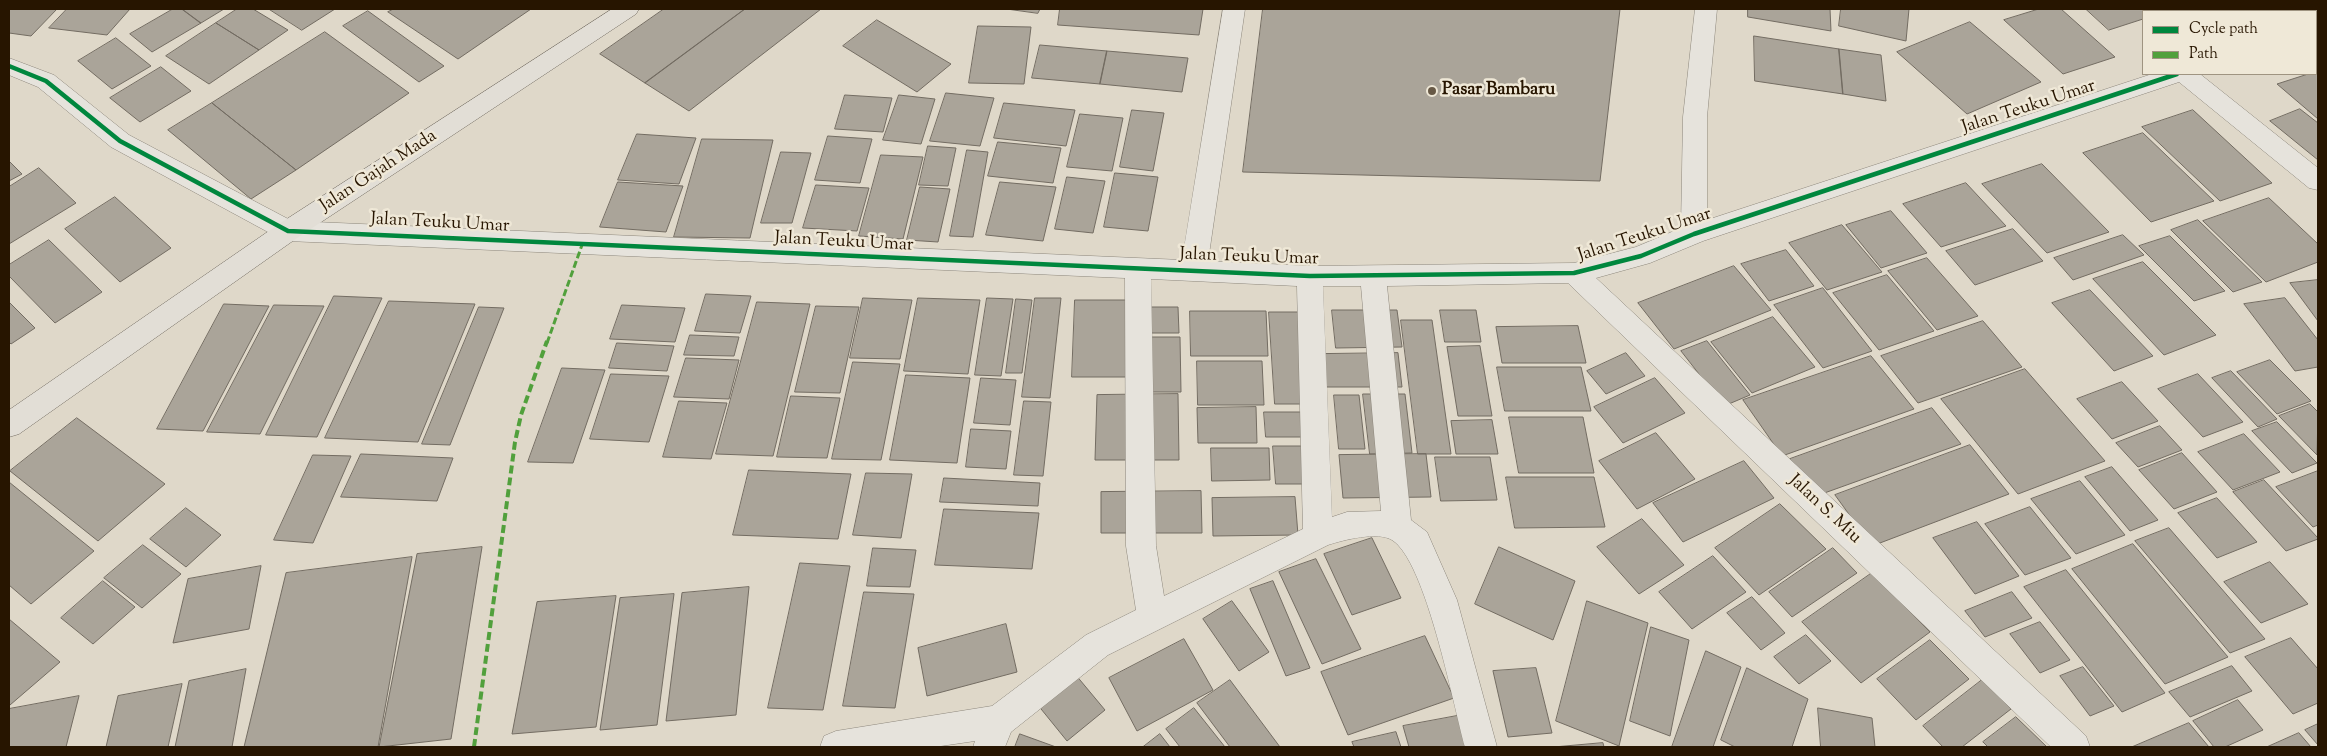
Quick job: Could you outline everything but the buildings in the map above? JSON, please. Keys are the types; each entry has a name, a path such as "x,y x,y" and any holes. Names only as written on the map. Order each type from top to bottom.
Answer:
{"highway":[{"name":"Jalan Gajah Mada","path":"9,425 288,231 628,9"}],"street":[{"path":"1194,269 1234,9"},
{"path":"1694,234 1695,117 1706,9"},
{"path":"9,66 46,82 120,141 288,231"},
{"name":"Jalan Teuku Umar","path":"288,231 1194,269 1310,276 1574,273 1641,256 1694,234 2174,75"},
{"path":"2186,75 2318,182"},
{"path":"1138,268 1141,546 1144,579 1153,616"},
{"name":"Jalan S. Miu","path":"1574,273 2074,747"},
{"path":"1373,275 1397,526"},
{"path":"1310,276 1318,536"},
{"path":"836,747 994,734 1097,645 1318,536 1347,525 1375,524 1397,526 1416,542 1442,600 1481,747"}],"marked path":[{"path":"474,747 515,442 521,415 582,245"}],"cycle path":[{"path":"9,66 46,81 120,141 288,231 1310,276 1574,273 1641,256 1694,234 2174,75"}],"place":[{"name":"Pasar Bambaru","path":"1432,91"}]}
